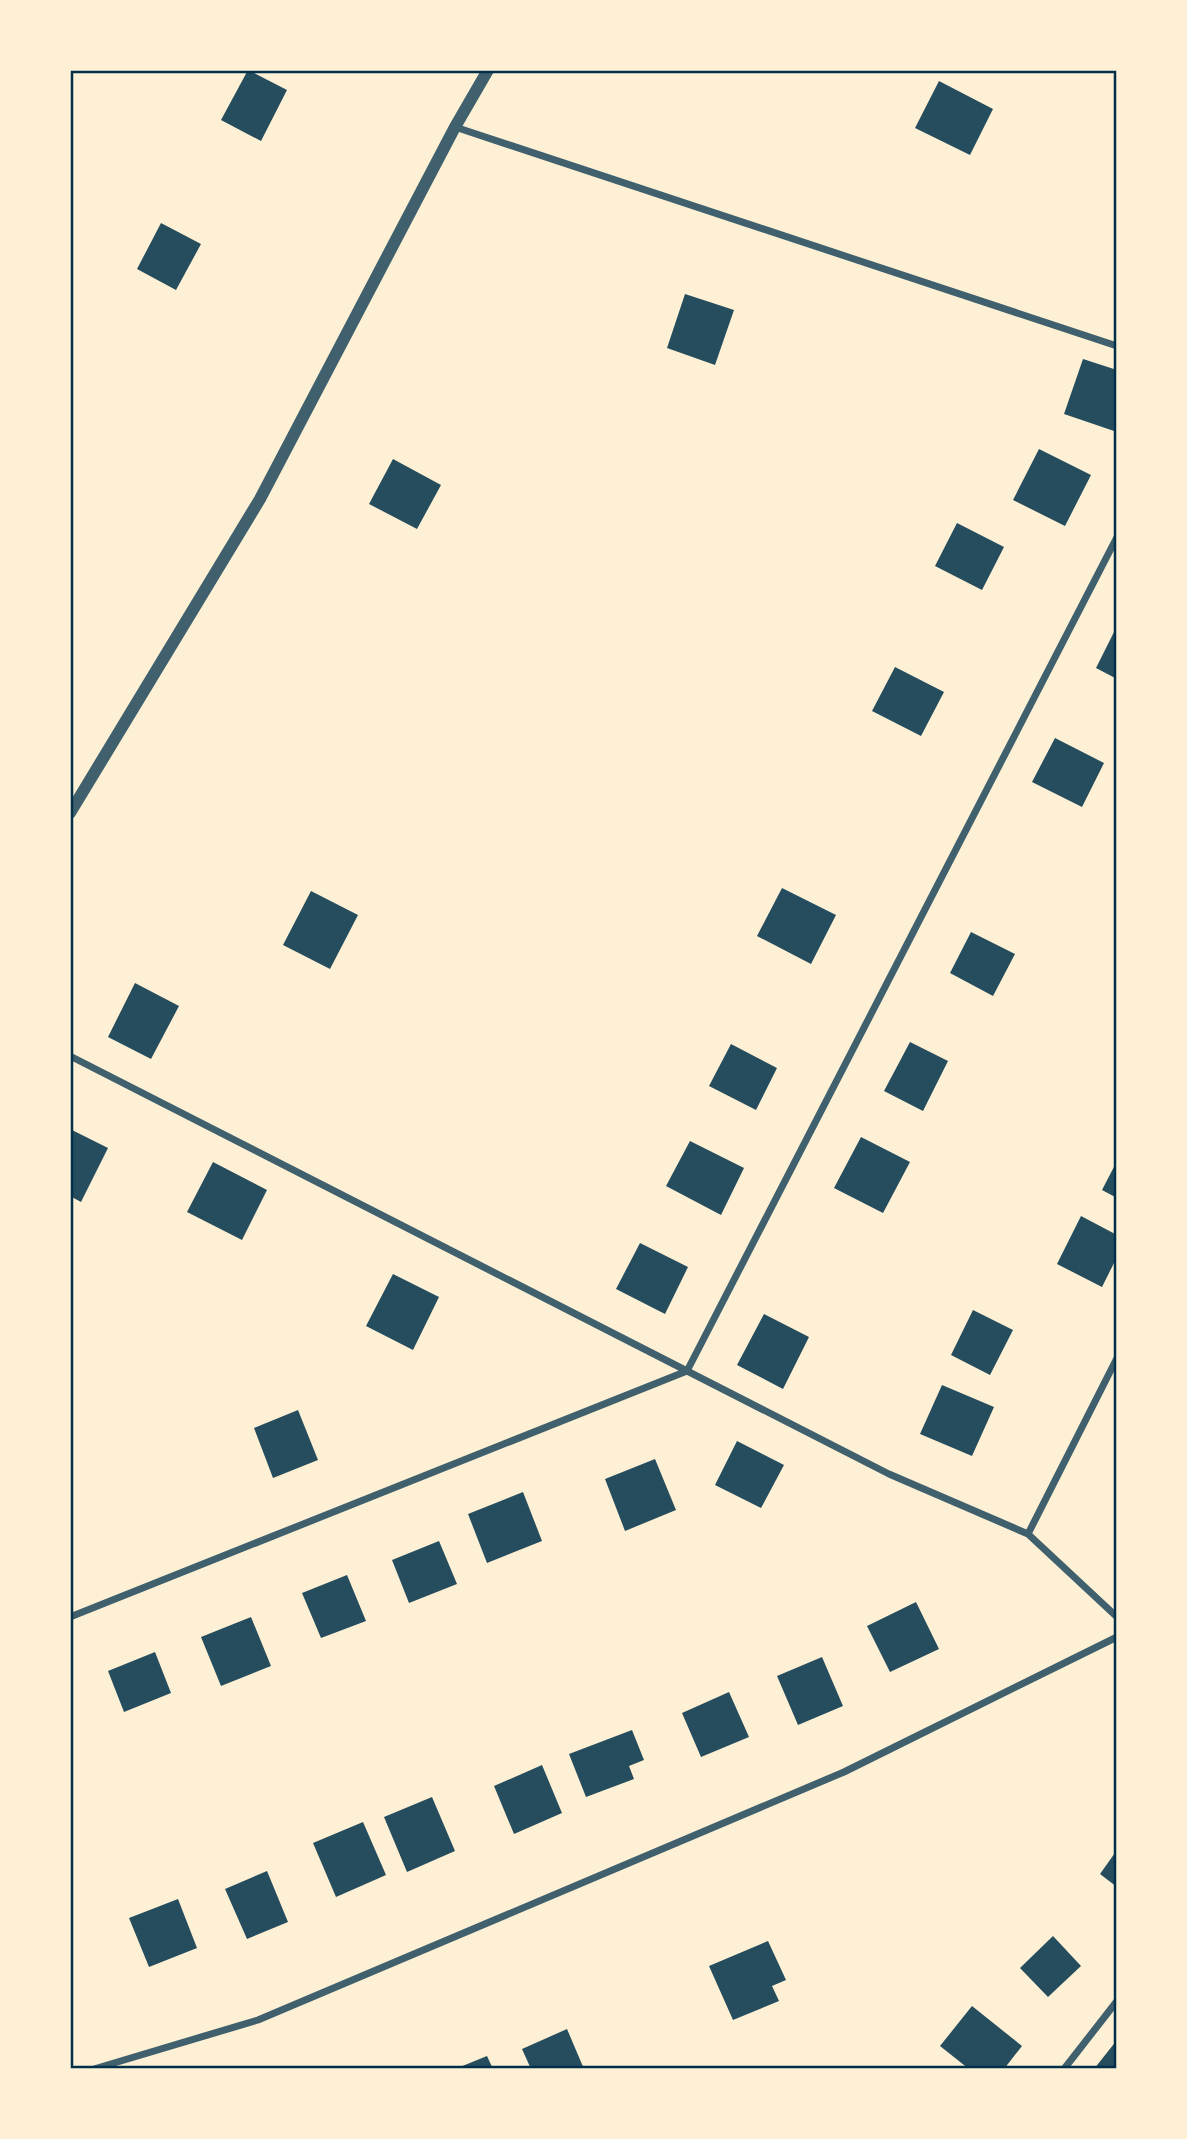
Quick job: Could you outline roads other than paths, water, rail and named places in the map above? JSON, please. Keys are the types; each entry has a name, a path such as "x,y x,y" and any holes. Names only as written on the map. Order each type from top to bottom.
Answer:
{"street":[{"path":"70,813 260,499 455,127 488,70"},
{"path":"455,127 1117,346"},
{"path":"70,1617 687,1371 1117,537"},
{"path":"70,1056 889,1474 1028,1534 1117,1617"},
{"path":"1028,1534 1117,1359"},
{"path":"94,2069 258,2020 845,1772 1117,1637"},
{"path":"1064,2069 1117,2001"}]}
